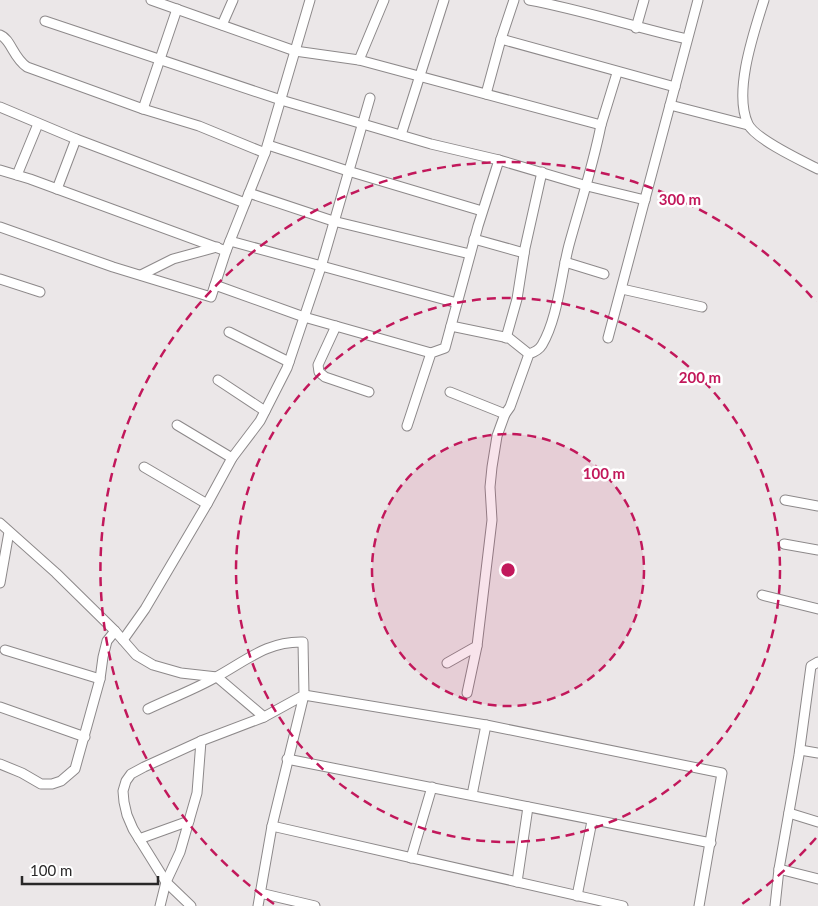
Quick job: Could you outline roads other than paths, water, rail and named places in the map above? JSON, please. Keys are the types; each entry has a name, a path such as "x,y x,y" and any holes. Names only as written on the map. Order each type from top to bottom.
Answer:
{"street":[{"path":"151,0 295,51 359,60 601,125"},
{"path":"222,25 233,0"},
{"path":"0,227 211,298 226,251 267,149 310,0"},
{"path":"359,60 384,0"},
{"path":"401,135 444,0"},
{"path":"486,94 514,0"},
{"path":"529,0 636,28 687,39"},
{"path":"573,10 577,0"},
{"path":"636,28 644,0"},
{"path":"608,338 698,0"},
{"path":"748,125 744,107 743,86 752,40 764,0"},
{"path":"143,109 177,9"},
{"path":"45,21 281,100 401,135 645,200"},
{"path":"0,35 7,39 15,55 26,67 143,109 267,149 482,211"},
{"path":"502,39 617,73 675,87"},
{"path":"467,693 477,646 492,520 490,487 497,436 505,414 510,407 529,354 537,351 544,340 554,311 601,125 617,73"},
{"path":"123,640 145,609 232,458 260,421 289,362 321,267 333,220 370,98"},
{"path":"670,104 748,125 763,139 818,169"},
{"path":"0,107 76,139 245,203"},
{"path":"17,175 38,124"},
{"path":"57,189 76,139"},
{"path":"215,285 304,317 431,353 445,348 482,211 499,160"},
{"path":"0,170 226,251"},
{"path":"506,338 517,299 524,253 542,172"},
{"path":"249,193 333,220 470,254"},
{"path":"474,239 524,253"},
{"path":"230,241 457,303"},
{"path":"141,276 174,259 217,247"},
{"path":"565,262 604,274"},
{"path":"0,279 40,292"},
{"path":"622,289 702,307"},
{"path":"336,326 318,365 319,372 325,377 369,392"},
{"path":"451,326 509,338 529,354"},
{"path":"229,332 289,362"},
{"path":"407,426 431,353"},
{"path":"218,380 265,410"},
{"path":"450,392 505,414"},
{"path":"177,425 232,458"},
{"path":"144,467 207,504"},
{"path":"785,500 818,506"},
{"path":"0,523 48,566 115,631 136,655 153,665 181,673 217,677 264,717"},
{"path":"0,583 9,532"},
{"path":"784,544 818,550"},
{"path":"762,595 818,609"},
{"path":"0,764 22,773 41,784 52,784 61,781 75,770 100,679 107,641 115,631"},
{"path":"148,709 217,677 268,647 289,642 303,642 304,695 272,826 258,906"},
{"path":"447,663 477,646"},
{"path":"5,650 100,679"},
{"path":"775,906 779,869 800,750 811,666 818,662"},
{"path":"808,689 818,691"},
{"path":"191,906 166,882 139,839 127,815 123,791 126,781 131,774 144,767 201,741 264,717 304,695 486,724 551,739 722,772 699,906"},
{"path":"0,707 85,738"},
{"path":"472,795 486,724"},
{"path":"160,906 166,882 180,852 196,793 201,741"},
{"path":"800,750 818,753"},
{"path":"287,759 711,844"},
{"path":"411,858 432,787"},
{"path":"517,882 528,807"},
{"path":"789,813 818,822"},
{"path":"576,896 592,820"},
{"path":"139,839 189,821"},
{"path":"272,826 623,906"},
{"path":"779,869 818,879"},
{"path":"260,893 314,906"}]}
